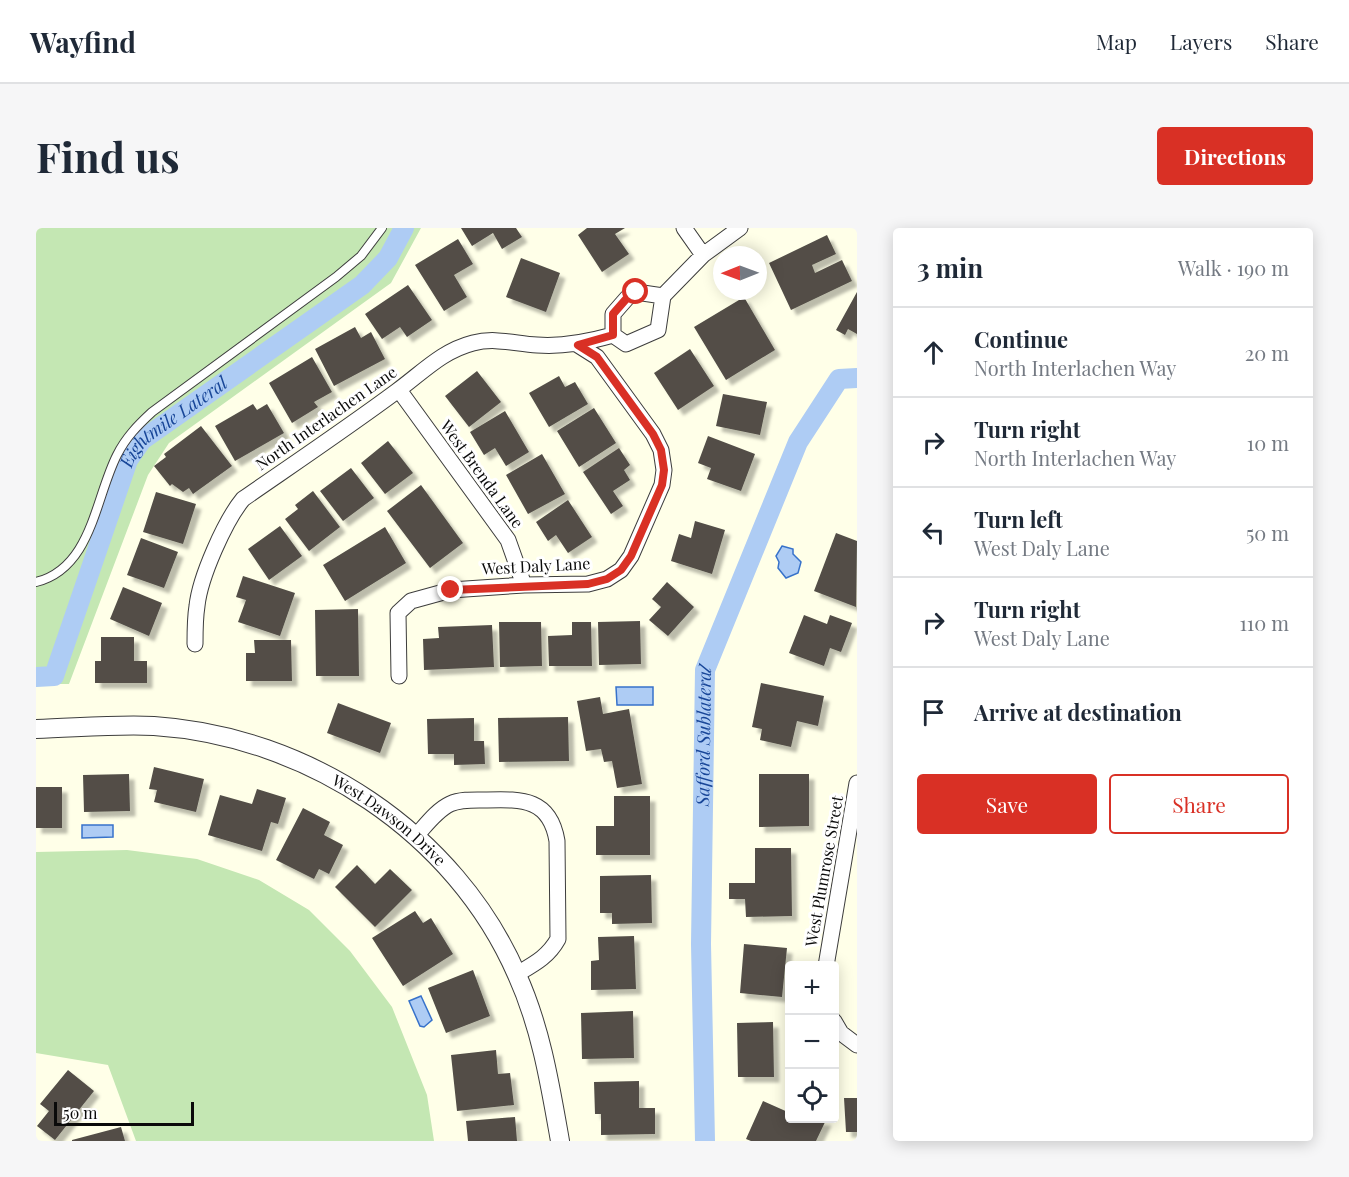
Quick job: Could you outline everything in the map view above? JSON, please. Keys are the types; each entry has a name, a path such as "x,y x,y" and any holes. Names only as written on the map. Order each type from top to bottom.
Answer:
{"street":[{"path":"684,228 703,255"},
{"path":"663,296 636,292 627,298 613,314 613,335 626,344 658,330 663,296 703,255 740,228"},
{"name":"North Interlachen Lane","path":"195,644 197,603 220,535 230,515 243,499 399,390 436,358 476,342 498,340 535,345 578,345 613,335"},
{"name":"West Daly Lane","path":"399,676 398,613 411,601 451,590 524,585 588,584 607,579 621,570 631,556 662,485 664,470 661,450 653,434 597,357 578,345"},
{"name":"West Brenda Lane","path":"399,390 508,540 524,585"},
{"name":"West Dawson Drive","path":"36,729 154,726 208,735 284,754 342,781 416,836 466,888 494,931 517,974 541,1040 560,1141"},
{"name":"West Plumrose Street","path":"827,961 857,783"},
{"path":"416,836 449,804 465,800 518,799 533,804 547,814 555,826 557,841 558,939 551,951 541,960 517,974"},
{"path":"839,1028 857,1045"}],"lane":[{"path":"36,582 50,578 66,566 83,544 116,458 128,435 152,412 336,277 361,255 382,228"}],"green space":[{"path":"36,228 421,228 391,283 169,443 148,475 69,684 36,684"},
{"path":"127,850 197,859 259,880 309,910 350,951 392,1007 427,1095 434,1141 136,1141 108,1065 36,1053 36,852"}],"water":[{"path":"782,546 793,549 793,554 801,562 798,573 786,578 778,568 779,562 776,556"},
{"path":"616,687 653,687 653,705 617,705"},
{"path":"82,825 113,825 113,837 82,838"},
{"path":"421,996 432,1020 424,1027 420,1026 409,1001"}],"building":[{"path":"461,228 516,228 522,237 502,249 493,233 472,246"},
{"path":"587,228 625,228 615,234 629,254 602,272 578,235"},
{"path":"827,235 836,254 812,265 815,273 842,260 852,281 791,310 769,263"},
{"path":"458,239 473,264 454,275 467,297 444,311 415,265"},
{"path":"521,258 560,273 546,312 506,297"},
{"path":"408,285 432,320 407,337 400,327 382,339 365,314"},
{"path":"857,292 857,334 848,329 845,335 836,330"},
{"path":"739,300 746,300 775,350 726,380 694,327"},
{"path":"355,327 361,338 371,332 385,359 334,386 315,349"},
{"path":"690,349 714,386 678,410 654,373"},
{"path":"312,357 332,392 314,402 318,407 292,423 269,383"},
{"path":"477,371 501,402 469,427 445,396"},
{"path":"559,376 565,387 575,382 588,404 549,427 529,393"},
{"path":"723,394 767,402 760,435 716,426"},
{"path":"253,404 257,410 267,404 284,433 235,461 215,426"},
{"path":"594,408 616,443 579,467 557,431"},
{"path":"505,411 529,452 506,466 495,448 484,455 470,432"},
{"path":"201,426 232,466 193,494 189,488 183,492 172,484 170,486 154,466 166,457 164,454"},
{"path":"708,436 755,454 741,491 707,479 711,468 698,463"},
{"path":"388,441 413,473 385,494 361,463"},
{"path":"619,448 630,465 624,470 630,480 613,491 623,506 611,514 583,472"},
{"path":"542,454 565,494 528,514 506,475"},
{"path":"351,468 374,498 343,521 320,491"},
{"path":"421,485 463,543 430,568 387,511"},
{"path":"313,491 340,527 309,551 285,519 298,509 295,505"},
{"path":"156,492 196,504 183,544 143,532"},
{"path":"568,500 592,537 568,553 556,535 548,541 536,522"},
{"path":"695,521 725,530 712,574 671,561 679,534 691,538"},
{"path":"280,526 302,556 269,580 248,549"},
{"path":"385,527 406,563 345,601 323,565"},
{"path":"836,533 857,541 856,607 814,591"},
{"path":"141,538 178,552 164,588 127,575"},
{"path":"243,576 295,593 280,636 238,622 246,600 236,597"},
{"path":"667,582 694,607 668,636 649,620 661,607 652,599"},
{"path":"123,587 162,603 149,636 110,619"},
{"path":"358,609 359,676 316,676 315,610"},
{"path":"804,615 827,624 830,615 852,623 841,652 830,648 824,666 789,653"},
{"path":"640,621 641,664 599,665 598,622"},
{"path":"499,622 541,622 542,666 500,667"},
{"path":"572,622 591,622 592,666 549,666 548,636 572,635"},
{"path":"492,625 494,667 424,670 423,639 439,638 438,627"},
{"path":"101,637 134,637 134,661 147,661 147,683 95,683 95,661 101,661"},
{"path":"254,640 291,640 292,681 246,681 246,653 255,653"},
{"path":"761,683 824,696 818,726 797,721 791,747 760,740 762,729 752,727"},
{"path":"600,697 603,714 629,709 642,784 617,788 612,761 604,762 601,749 586,751 577,701"},
{"path":"338,703 391,723 380,753 327,733"},
{"path":"568,717 569,761 499,762 498,718"},
{"path":"474,718 474,741 484,741 485,764 454,765 454,754 428,754 427,719"},
{"path":"154,767 204,779 196,812 154,802 157,790 149,789"},
{"path":"129,774 130,811 84,812 83,775"},
{"path":"759,774 809,774 809,826 759,827"},
{"path":"36,787 62,787 62,828 36,828"},
{"path":"257,789 286,798 278,824 271,822 262,851 208,835 220,795 252,804"},
{"path":"614,796 650,796 650,855 596,855 596,826 614,826"},
{"path":"303,808 330,822 324,835 343,845 329,874 319,869 314,879 276,860"},
{"path":"755,848 791,848 792,916 746,917 745,899 729,899 729,883 755,883"},
{"path":"357,865 375,884 390,869 412,890 375,927 335,887"},
{"path":"651,875 652,923 612,924 612,913 600,913 600,876"},
{"path":"415,911 423,923 431,918 453,954 403,986 372,938"},
{"path":"634,936 636,989 591,990 591,961 599,960 598,937"},
{"path":"744,944 787,948 782,997 740,993"},
{"path":"473,970 490,1016 446,1033 428,988"},
{"path":"633,1011 634,1058 582,1059 581,1013"},
{"path":"773,1022 774,1077 738,1077 737,1023"},
{"path":"496,1050 498,1074 510,1073 514,1105 457,1111 451,1055"},
{"path":"68,1070 94,1091 55,1140 37,1126 49,1111 40,1104"},
{"path":"639,1081 639,1108 655,1108 655,1134 601,1135 601,1114 595,1114 594,1082"},
{"path":"844,1098 857,1098 857,1132 846,1132"},
{"path":"763,1101 785,1111 785,1123 825,1123 816,1141 751,1141 746,1139"},
{"path":"515,1117 517,1141 468,1141 466,1121"},
{"path":"121,1127 125,1141 72,1141 72,1140"}],"waterway":[{"name":"Eightmile Lateral","path":"36,677 54,676 128,460 142,440 362,285 388,258 404,228"},
{"name":"Safford Sublateral","path":"705,1141 701,944 705,670 798,442 839,379 857,378"}],"route":[{"path":"451,590 524,585 588,584 607,579 621,570 631,556 662,485 664,470 661,450 653,434 597,357 578,345 613,335 613,314 627,298 636,292"}]}
